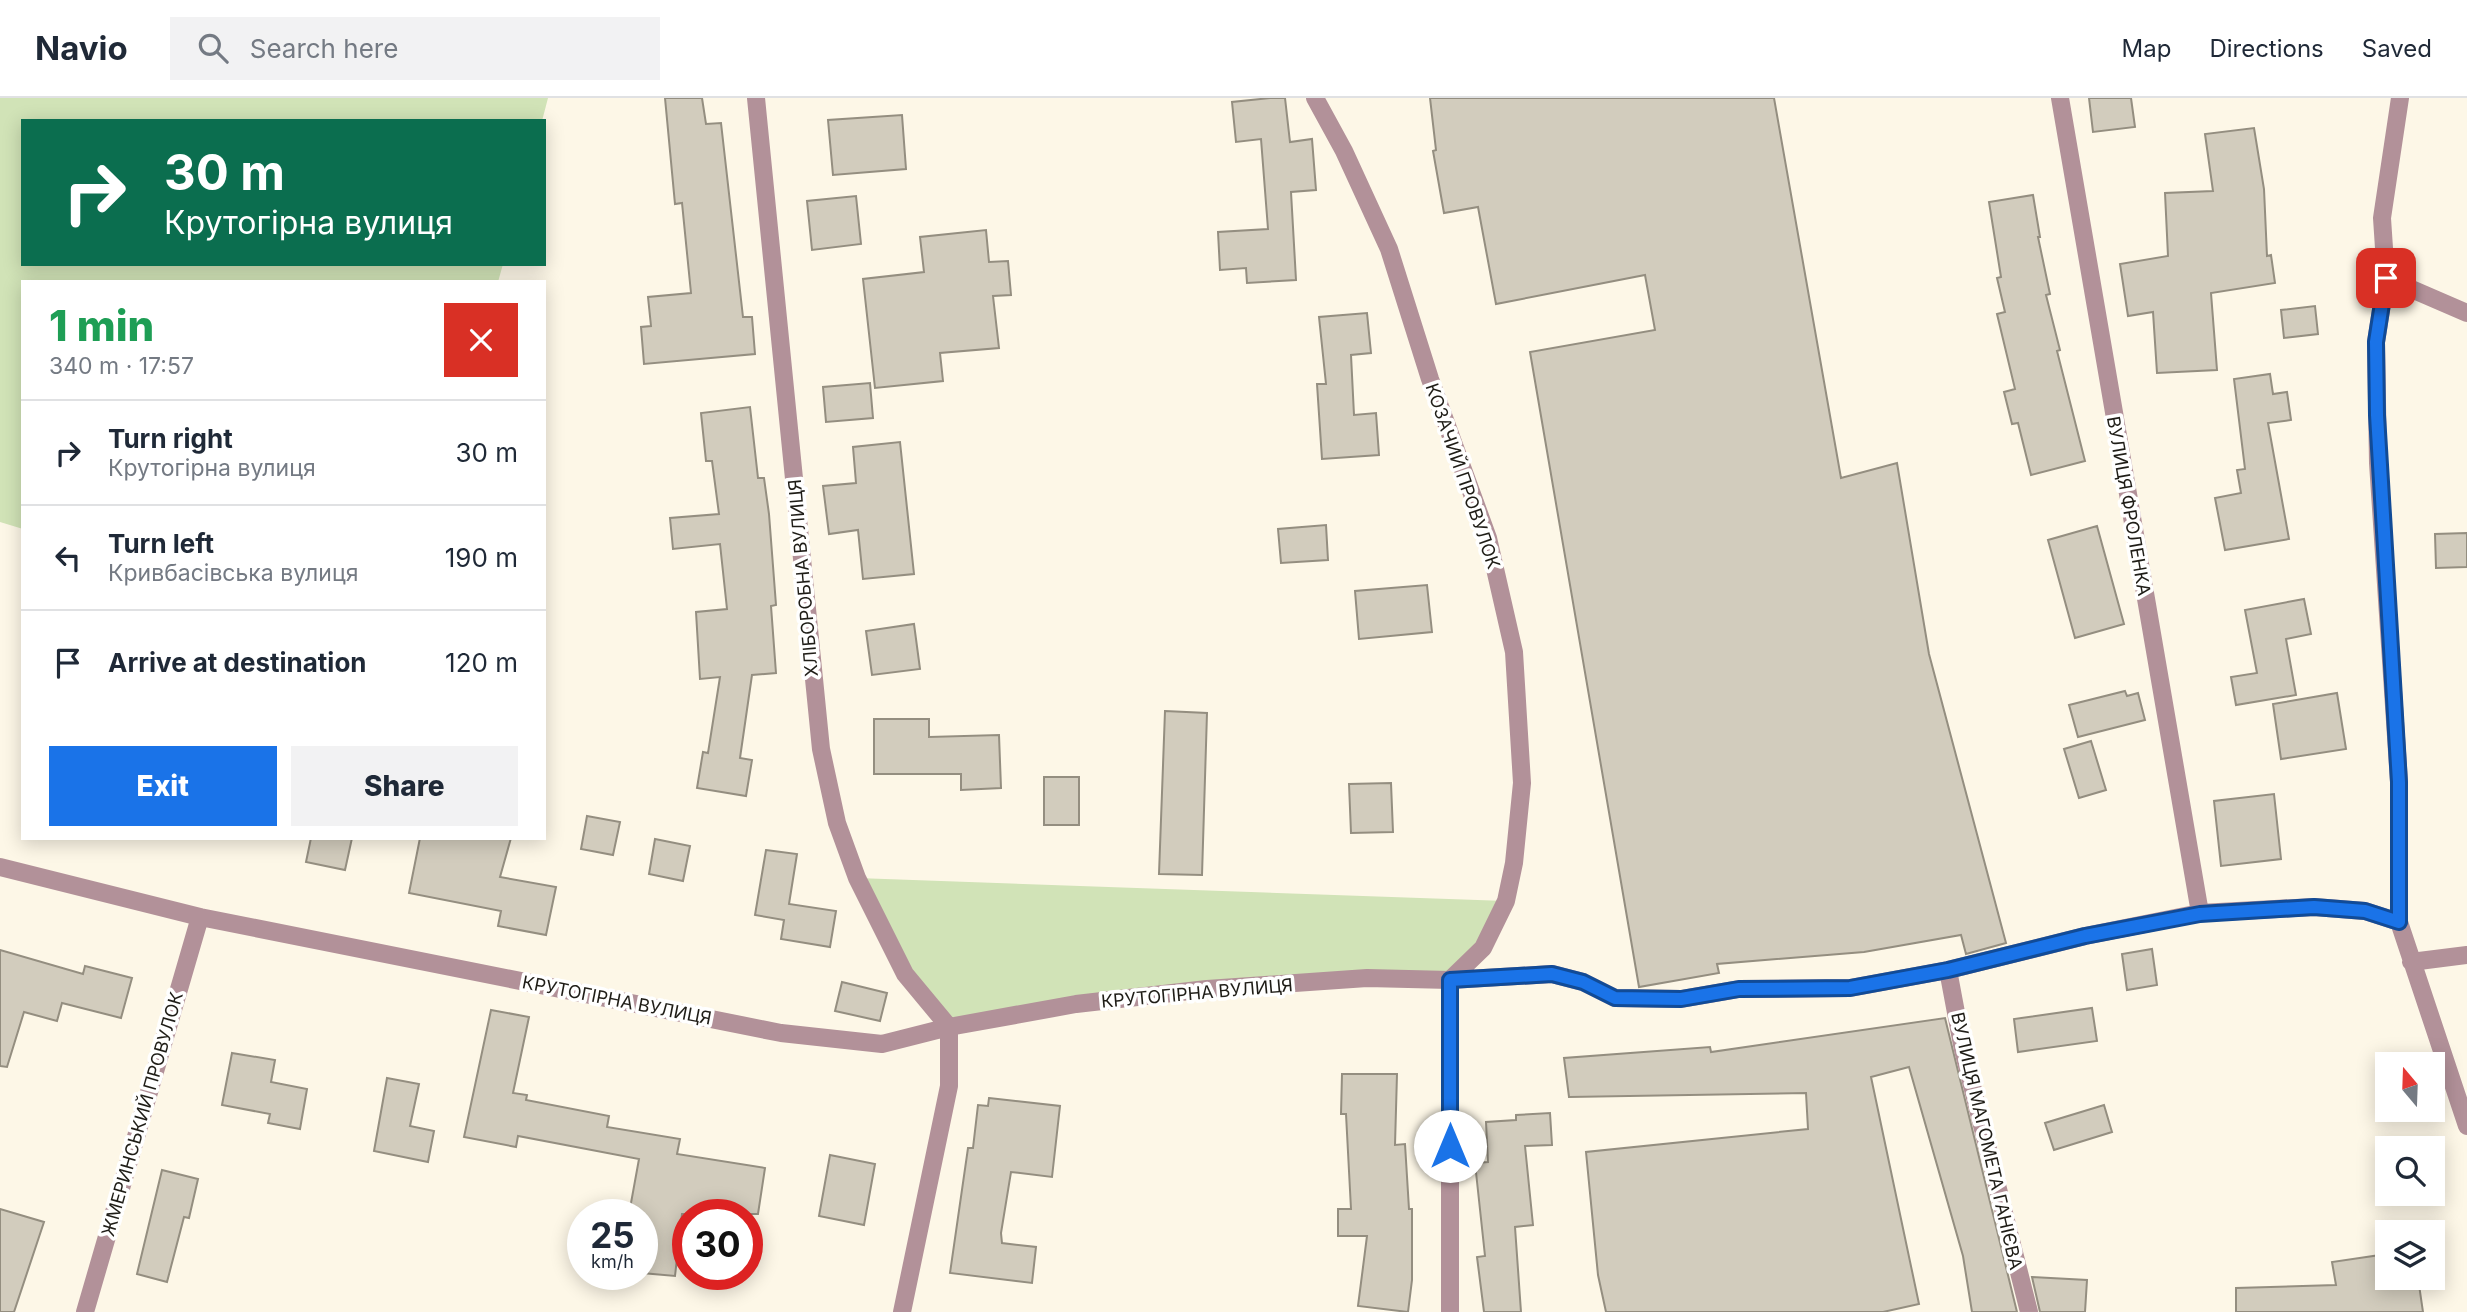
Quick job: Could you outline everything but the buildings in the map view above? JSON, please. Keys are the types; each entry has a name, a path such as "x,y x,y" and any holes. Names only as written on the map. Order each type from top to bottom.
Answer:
{"street":[{"name":"ХЛІБОРОБНА ВУЛИЦЯ","path":"756,98 799,518 811,672 823,761 836,823 857,878 884,936 905,974 948,1027"},
{"name":"КОЗАЧИЙ ПРОВУЛОК","path":"1315,98 1344,151 1389,249 1430,379 1488,538 1514,652 1522,783 1514,863 1506,901 1483,948 1450,980"},
{"name":"ВУЛИЦЯ ФРОЛЕНКА","path":"2060,98 2200,914"},
{"path":"2400,98 2382,218 2386,278 2376,342 2377,423 2399,782 2399,922 2467,1126"},
{"path":"2386,278 2467,313"},
{"name":"КРУТОГІРНА ВУЛИЦЯ","path":"0,867 200,917 781,1033 882,1044 948,1027 1076,1004 1195,990 1367,978 1450,980 1552,974 1583,982 1615,998 1681,999 1739,989 1850,988 1948,970 2085,936 2200,914 2314,907 2365,911 2399,922"},
{"name":"ЖМЕРИНСЬКИЙ ПРОВУЛОК","path":"85,1312 200,917"},
{"path":"2411,962 2467,955"},
{"name":"ВУЛИЦЯ МАГОМЕТА ГАНІЄВА","path":"1948,970 1963,1050 2029,1312"},
{"path":"1450,980 1450,1312"},
{"path":"902,1312 949,1086 948,1027"}],"green space":[{"path":"0,98 548,98 543,119 21,119 21,266 502,266 499,280 21,280 21,528 0,522"},
{"path":"857,878 1506,901 1450,980 1367,978 949,1027 905,974"}],"route":[{"path":"1450,1146 1450,980 1513,974 1552,974 1583,982 1615,998 1681,999 1739,989 1850,988 1948,970 2085,936 2200,914 2314,907 2365,911 2399,922 2399,782 2377,415 2376,342 2386,278"}]}
